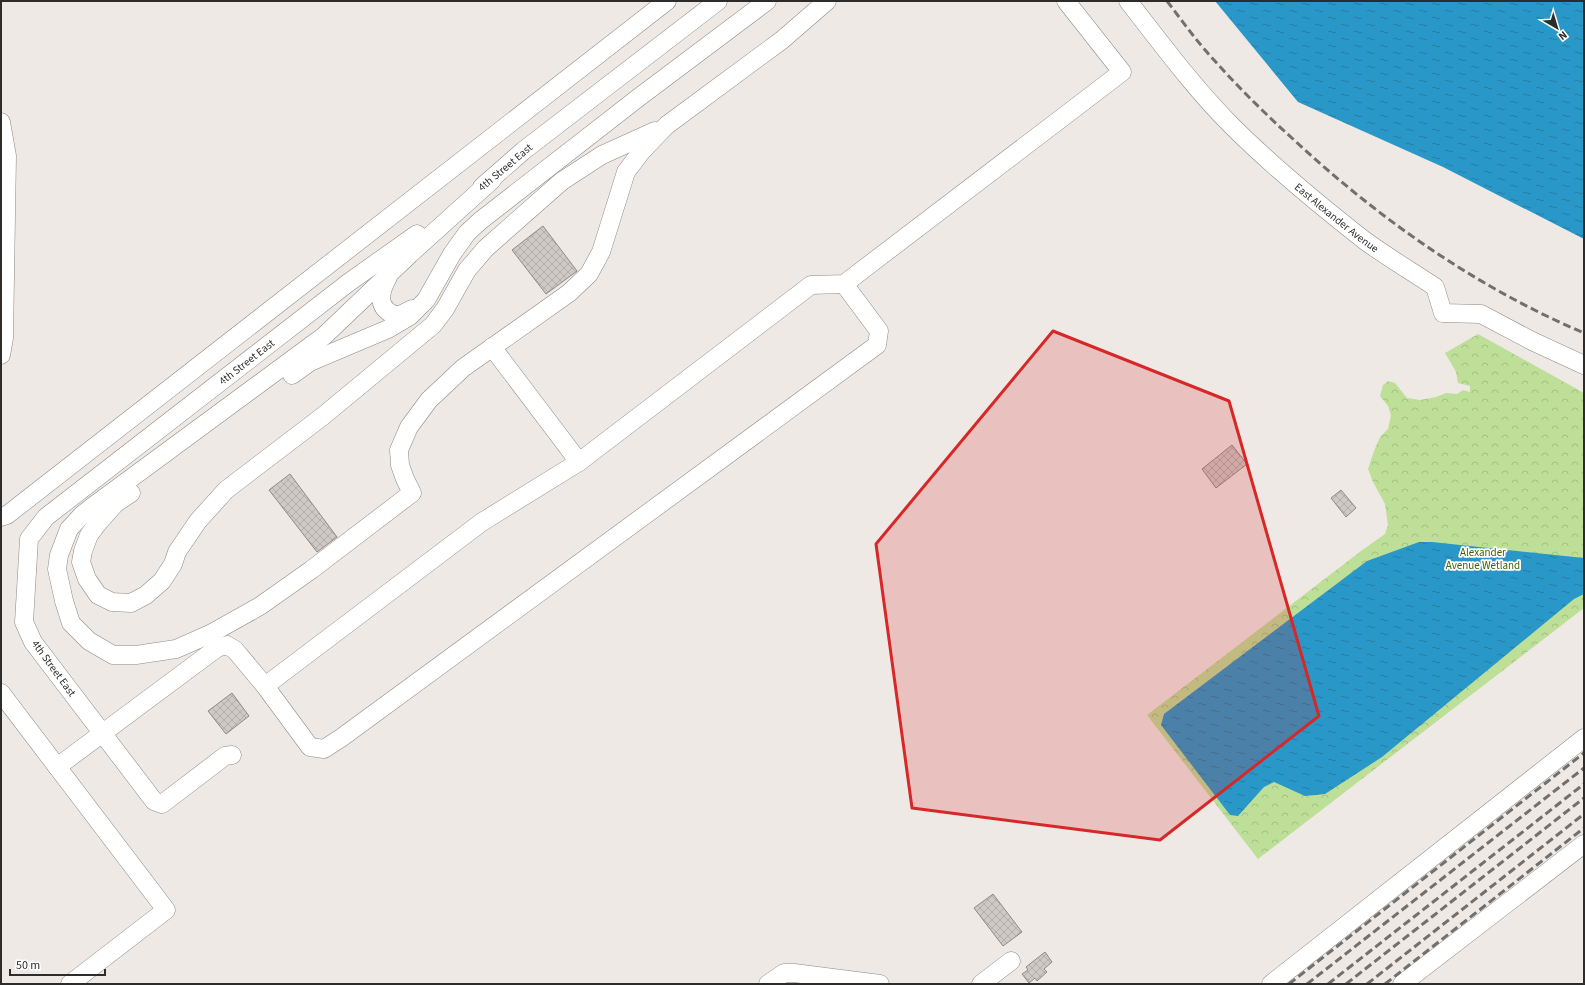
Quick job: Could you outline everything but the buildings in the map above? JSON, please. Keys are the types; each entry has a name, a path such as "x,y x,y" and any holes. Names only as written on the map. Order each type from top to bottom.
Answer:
{"street":[{"path":"1,517 7,516 667,1"},
{"name":"4th Street East","path":"232,755 225,756 162,804 154,801 33,642 24,622 29,539 46,517 348,283 492,180 523,151 718,1"},
{"path":"27,578 89,534 116,503 310,362 388,329 410,316 426,300 452,254 467,233 480,221 638,98 767,1"},
{"path":"492,180 392,271 324,336 82,515 69,529 59,555 57,569 64,601 71,623 89,641 113,656 136,655 176,649 210,634 260,606 311,570 412,493 405,480 400,465 399,450 409,427 429,400 463,368 569,293 589,274 601,252 626,172 641,152 668,124 782,40 827,1"},
{"path":"265,686 482,522 579,462 811,285 844,284 1122,72 1066,1"},
{"name":"East Alexander Avenue","path":"1128,1 1195,85 1231,125 1286,175 1338,219 1365,240 1435,287 1443,313 1481,314 1532,341 1584,365"},
{"path":"1,122 7,156 4,338 1,355"},
{"path":"89,534 83,550 81,562 87,579 98,595 112,602 131,603 146,594 162,581 173,564 177,552 198,521 226,490 323,416 433,325 445,309 467,270 486,248 562,181 602,155 668,124"},
{"path":"392,271 382,288 380,298 384,309 390,314 398,316 406,313 426,300"},
{"path":"57,766 217,648 227,645 235,650 265,686 310,747 324,749 877,345 879,331 844,284"},
{"path":"492,347 579,462"},
{"path":"1,693 166,910 70,984"},
{"path":"1271,984 1584,738"},
{"path":"1402,984 1584,844"},
{"path":"981,984 1010,961"},
{"path":"768,984 784,973 880,984"}],"highlighted area":[{"path":"1053,331 1229,401 1319,716 1160,840 912,808 876,544"}],"green space":[{"name":"Alexander Avenue Wetland","path":"1478,334 1584,393 1584,608 1258,859 1147,715 1385,534 1388,525 1385,504 1368,469 1380,437 1388,429 1391,415 1388,406 1380,396 1383,385 1388,381 1395,383 1407,398 1420,400 1436,397 1446,393 1457,394 1463,390 1470,392 1470,386 1458,383 1456,372 1445,353"}],"water":[{"path":"1215,1 1584,1 1584,239 1443,167 1298,102"},
{"path":"1419,542 1432,542 1584,558 1584,594 1574,599 1382,757 1325,794 1305,796 1274,782 1264,787 1238,816 1230,815 1161,725 1164,714 1367,561"}],"railway":[{"path":"1167,1 1201,45 1248,96 1293,139 1360,197 1430,249 1467,272 1505,295 1584,333"},
{"path":"1289,984 1584,753"},
{"path":"1307,984 1584,768"},
{"path":"1328,984 1584,784"},
{"path":"1346,984 1584,798"},
{"path":"1367,984 1584,814"},
{"path":"1385,984 1584,828"}]}
